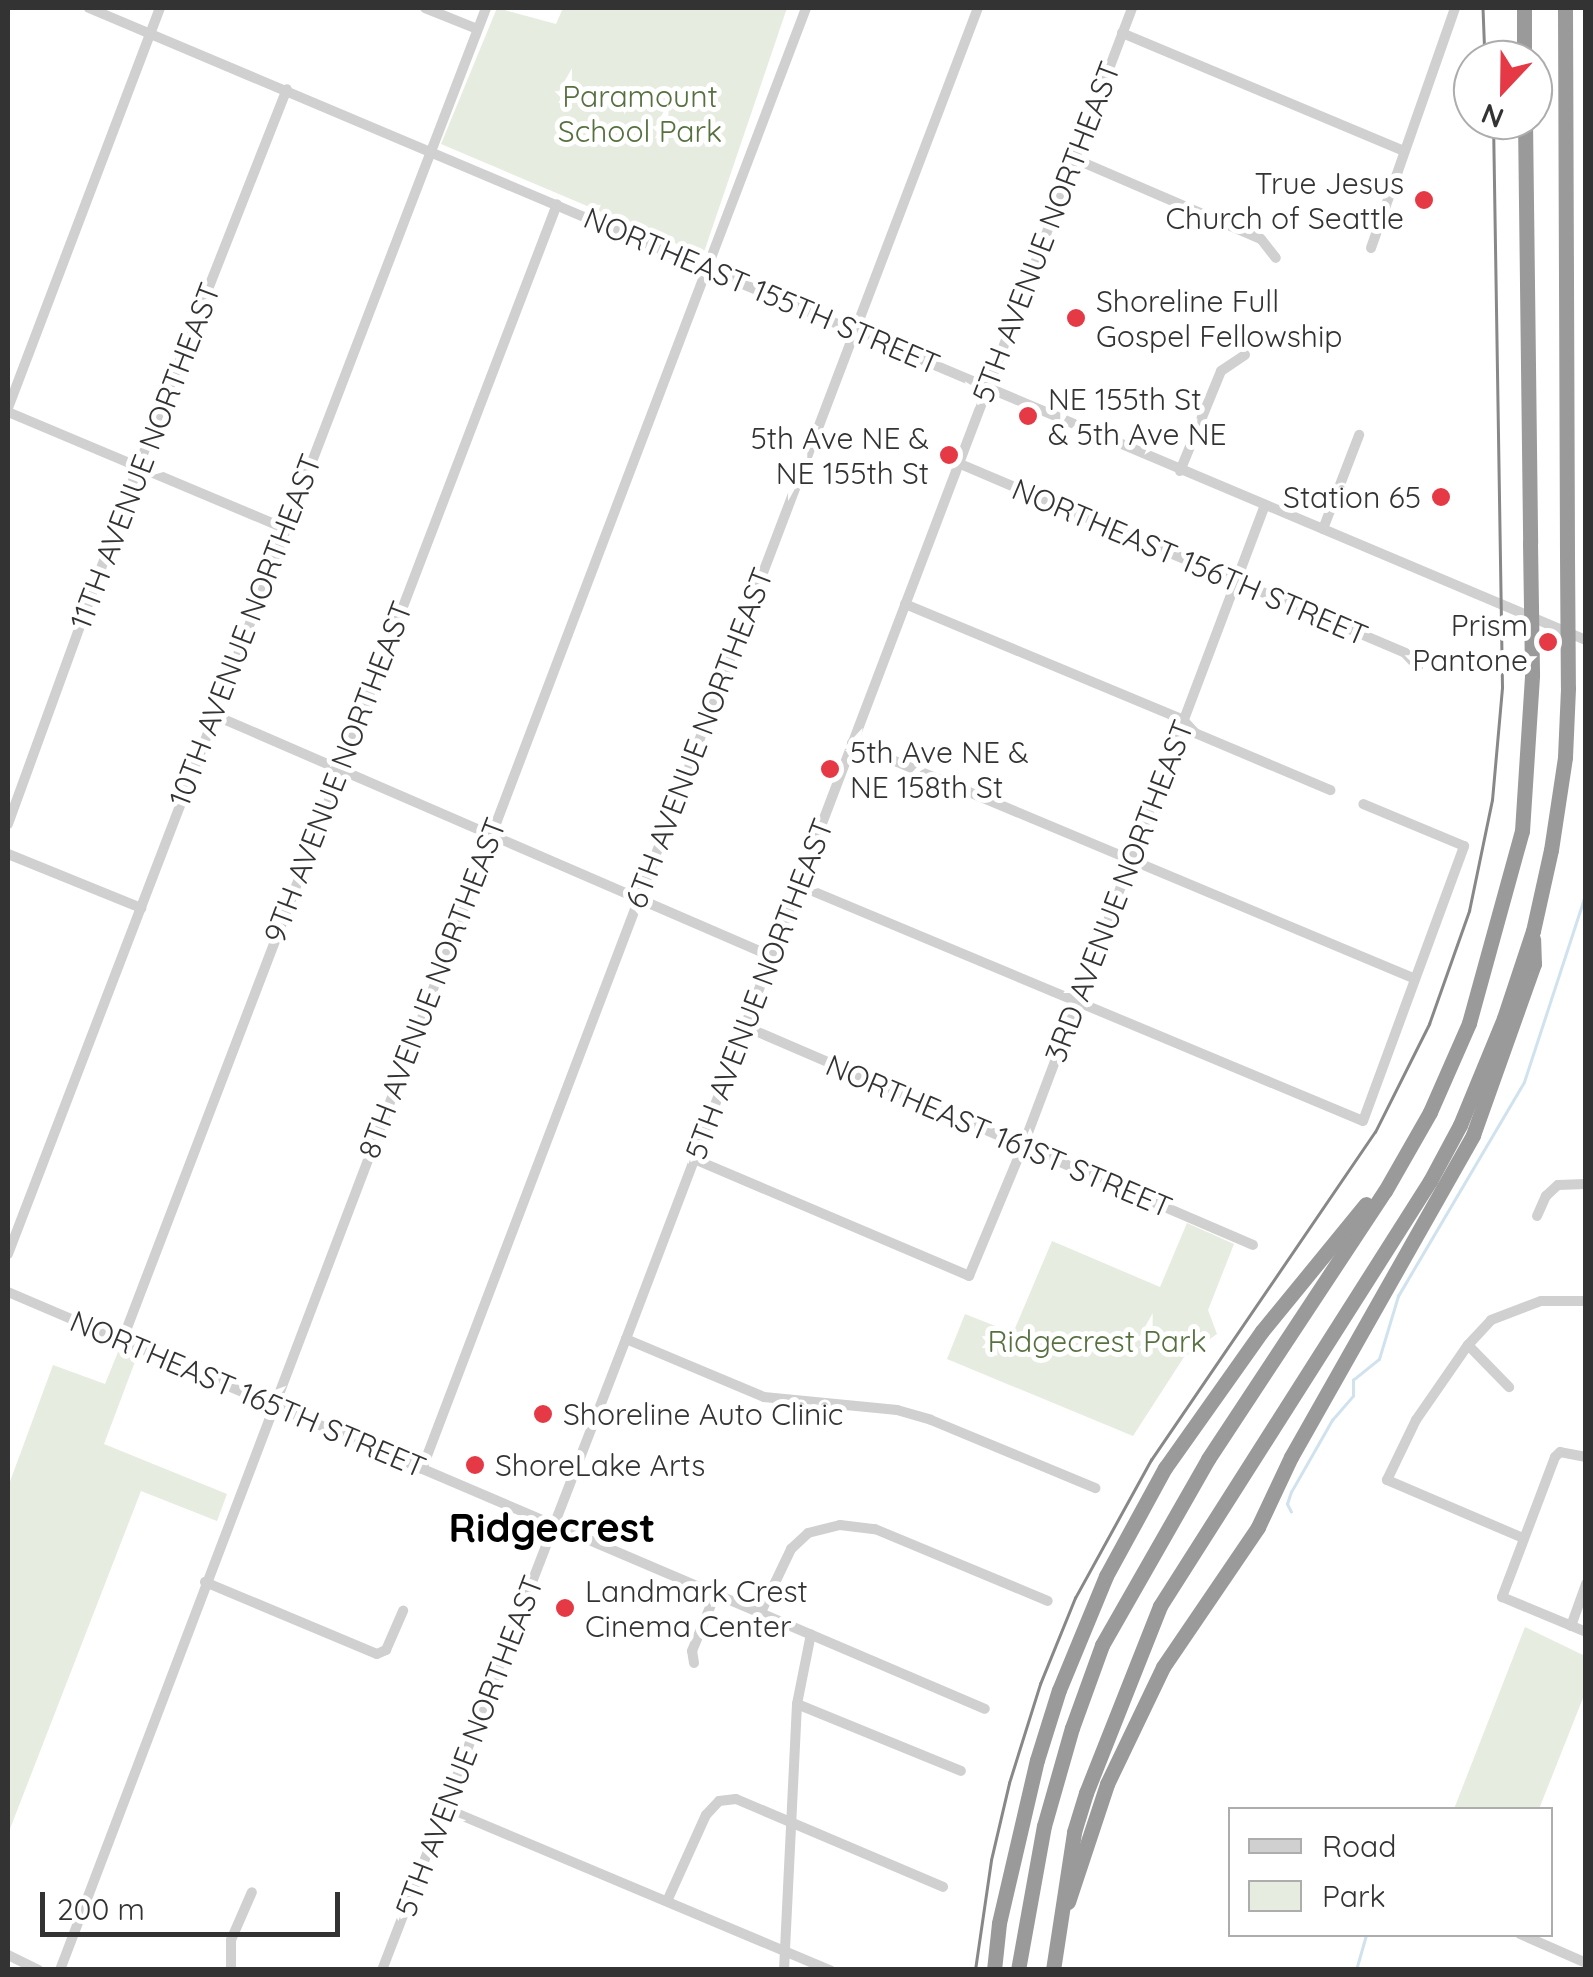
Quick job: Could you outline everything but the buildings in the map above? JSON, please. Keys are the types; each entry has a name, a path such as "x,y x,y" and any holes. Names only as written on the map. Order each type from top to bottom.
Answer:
{"highway":[{"path":"1524,8 1524,40"},
{"path":"1053,1970 1074,1832 1105,1738 1160,1606 1430,1181 1460,1125 1532,931 1559,802 1568,688 1565,8"},
{"path":"1018,1970 1044,1826 1072,1728 1102,1645 1208,1459 1406,1154 1469,1023 1509,893 1524,812 1532,675 1525,140"},
{"path":"1060,1918 1074,1890 1107,1784 1163,1667 1258,1528 1291,1457 1472,1135 1534,964 1532,931"},
{"path":"994,1970 999,1923 1037,1760 1088,1615 1131,1528 1164,1468 1234,1368 1406,1154"}],"street":[{"name":"NORTHEAST 155TH STREET","path":"89,8 1586,640"},
{"path":"160,8 8,410 284,528"},
{"path":"424,8 477,29"},
{"name":"10TH AVENUE NORTHEAST","path":"8,1254 428,149 486,8"},
{"name":"8TH AVENUE NORTHEAST","path":"60,1970 806,8"},
{"name":"6TH AVENUE NORTHEAST","path":"422,1469 978,8"},
{"name":"5TH AVENUE NORTHEAST","path":"382,1970 626,1339 1129,8"},
{"path":"1371,248 1455,8"},
{"path":"1122,33 1404,151"},
{"name":"11TH AVENUE NORTHEAST","path":"8,824 138,467 287,89"},
{"path":"1075,158 1261,239 1276,258"},
{"name":"9TH AVENUE NORTHEAST","path":"122,1341 558,204"},
{"path":"1180,471 1221,372 1244,354"},
{"path":"1324,529 1359,435"},
{"name":"NORTHEAST 156TH STREET","path":"958,463 1405,653 1418,667"},
{"name":"3RD AVENUE NORTHEAST","path":"694,1159 969,1276 1078,1001 1265,506"},
{"path":"905,604 1184,720 1195,733 1330,790"},
{"path":"214,715 771,956"},
{"path":"852,743 1413,978"},
{"path":"798,885 1363,1121 1464,846 1363,804"},
{"path":"8,854 140,908"},
{"name":"NORTHEAST 161ST STREET","path":"744,1026 1254,1245"},
{"path":"1537,1216 1546,1196 1558,1185 1586,1184"},
{"name":"NORTHEAST 165TH STREET","path":"8,1292 985,1709"},
{"path":"1523,1538 1387,1480 1416,1420 1468,1345 1492,1320 1521,1305 1562,1298 1586,1302"},
{"path":"626,1339 764,1397 885,1408 931,1420 1095,1488"},
{"path":"1468,1345 1510,1387"},
{"path":"1586,1457 1560,1452 1502,1597 1586,1632"},
{"path":"762,1612 782,1562 799,1540 828,1526 854,1525 875,1530 1048,1601"},
{"path":"205,1582 376,1654 386,1650 403,1611"},
{"path":"1571,1626 1586,1584"},
{"path":"694,1664 692,1651 715,1595"},
{"path":"784,1970 797,1704 811,1634"},
{"path":"797,1704 960,1771"},
{"path":"668,1899 706,1815 719,1801 736,1798 943,1887"},
{"path":"444,1808 830,1970"},
{"path":"231,1970 231,1940 252,1892"},
{"path":"1527,1937 1586,1962"},
{"path":"8,1956 39,1970"}],"green space":[{"name":"Paramount School Park","path":"497,8 556,24 563,8 787,8 703,255 441,144"},
{"name":"Ridgecrest Park","path":"1187,1223 1234,1244 1208,1310 1217,1334 1184,1357 1133,1436 947,1359 965,1314 1013,1333 1052,1241 1160,1287"},
{"path":"118,1352 136,1359 104,1444 227,1494 217,1521 141,1491 8,1834 8,1487 53,1365 105,1384"},
{"path":"1525,1627 1585,1656 1585,1693 1540,1807 1455,1807"}],"waterway":[{"path":"1291,1512 1287,1504 1291,1492 1332,1420 1353,1396 1353,1380 1379,1359 1398,1296 1524,1082 1586,892"},
{"path":"1356,1970 1365,1937"}],"tram line":[{"path":"1483,8 1484,40"},
{"path":"975,1970 991,1860 1009,1783 1040,1684 1075,1598 1151,1460 1375,1132 1429,1024 1469,911 1492,800 1502,687 1493,140"}],"place":[{"name":"True Jesus Church of Seattle","path":"1424,200"},
{"name":"Shoreline Full Gospel Fellowship","path":"1076,318"},
{"name":"NE 155th St & 5th Ave NE","path":"1028,416"},
{"name":"5th Ave NE & NE 155th St","path":"949,455"},
{"name":"Station 65","path":"1441,497"},
{"name":"Prism Pantone","path":"1548,642"},
{"name":"5th Ave NE & NE 158th St","path":"830,769"},
{"name":"Shoreline Auto Clinic","path":"543,1414"},
{"name":"ShoreLake Arts","path":"475,1465"},
{"name":"Landmark Crest Cinema Center","path":"565,1608"}],"district":[{"name":"Ridgecrest","path":"552,1527"}]}
